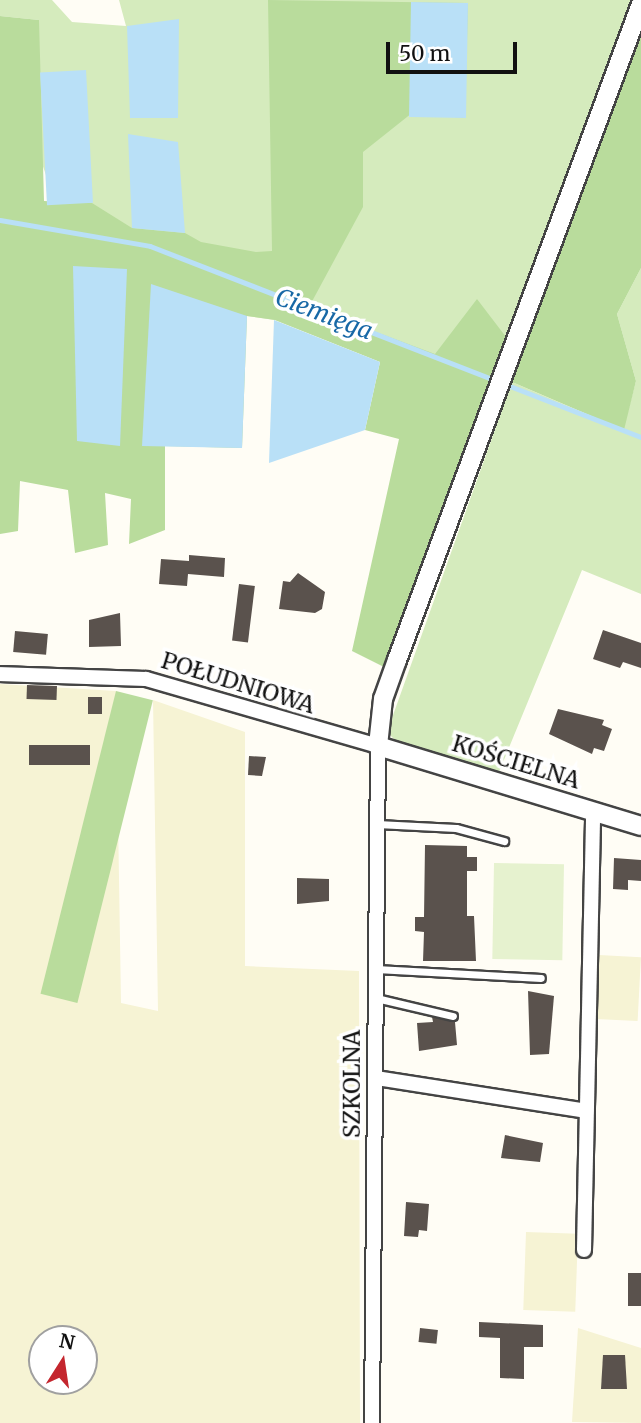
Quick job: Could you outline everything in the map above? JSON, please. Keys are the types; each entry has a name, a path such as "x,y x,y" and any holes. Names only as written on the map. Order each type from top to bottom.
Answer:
{"street":[{"path":"378,746 383,699 509,352 641,4"},
{"name":"POŁUDNIOWA","path":"0,674 146,678 378,746"},
{"name":"KOŚCIELNA","path":"378,746 641,826"},
{"name":"SZKOLNA","path":"372,1423 378,746"},
{"path":"584,1250 593,811"},
{"path":"376,1078 586,1111"}],"lane":[{"path":"377,824 456,828 504,841"},
{"path":"375,970 541,978"},
{"path":"375,998 453,1016"}],"shaded area":[{"path":"0,684 116,691 121,1003 158,1011 153,700 245,732 245,966 359,971 360,1423 0,1423"},
{"path":"599,955 641,957 638,1021 596,1019"},
{"path":"526,1232 578,1234 575,1312 523,1310"},
{"path":"578,1328 641,1348 641,1423 572,1422"}],"green space":[{"path":"0,0 52,0 72,22 126,26 119,0 632,0 481,401 275,320 247,316 142,446 0,45 39,20 0,16"},
{"path":"268,0 468,3 465,118 412,113 363,152 363,207 309,307 435,354 477,299 506,337 386,668 352,651 399,439 365,430 380,362 275,320 247,316 242,448 165,446 165,530 129,544 131,499 105,493 108,545 75,553 68,490 20,481 18,531 0,534 0,16 39,20 44,201 92,203 132,228 185,233 201,242 256,252 272,251"},
{"path":"641,28 641,268 617,314 636,381 624,430 512,382"},
{"path":"641,268 641,594 582,570 499,772 399,744 387,732 512,382 623,430 636,381 617,314"},
{"path":"116,691 153,700 77,1003 41,994"},
{"path":"494,863 564,864 562,960 492,959"}],"water":[{"path":"411,2 468,3 466,118 409,117"},
{"path":"179,19 178,118 130,118 127,26"},
{"path":"86,70 93,203 47,205 40,72"},
{"path":"128,134 178,142 185,233 132,228"},
{"path":"73,266 127,269 120,446 77,441"},
{"path":"151,284 247,316 242,448 142,446"},
{"path":"274,320 380,362 365,430 269,463"}],"building":[{"path":"189,555 225,558 224,577 188,574 187,586 159,584 161,559 189,561"},
{"path":"298,573 325,592 322,609 315,613 279,609 283,581 290,582"},
{"path":"239,584 255,586 248,643 232,641"},
{"path":"120,613 121,646 89,647 89,620"},
{"path":"603,630 641,643 641,668 623,662 620,668 593,659"},
{"path":"15,631 48,634 46,655 13,652"},
{"path":"27,685 57,686 56,700 27,699"},
{"path":"88,697 102,697 102,714 88,714"},
{"path":"558,709 604,720 602,725 612,729 604,751 594,748 592,754 549,734"},
{"path":"29,745 90,745 90,765 29,765"},
{"path":"249,756 266,757 262,776 248,775"},
{"path":"425,845 467,846 467,857 477,857 477,871 467,871 467,916 474,916 476,961 423,961 424,932 415,931 415,917 424,917"},
{"path":"614,858 641,860 641,881 628,880 628,890 613,889"},
{"path":"297,878 329,879 329,901 297,904"},
{"path":"528,991 554,996 549,1054 530,1055"},
{"path":"432,1017 455,1022 457,1045 419,1051 417,1023 433,1022"},
{"path":"505,1135 543,1143 540,1162 501,1158"},
{"path":"406,1202 429,1204 427,1231 419,1230 418,1237 404,1236"},
{"path":"628,1273 641,1273 641,1306 628,1306"},
{"path":"479,1322 543,1325 543,1347 524,1347 524,1379 500,1378 500,1338 479,1337"},
{"path":"420,1328 438,1330 436,1344 419,1342"},
{"path":"603,1355 625,1355 627,1389 601,1389"}],"waterway":[{"name":"Ciemięga","path":"0,220 150,246 641,437"}]}
